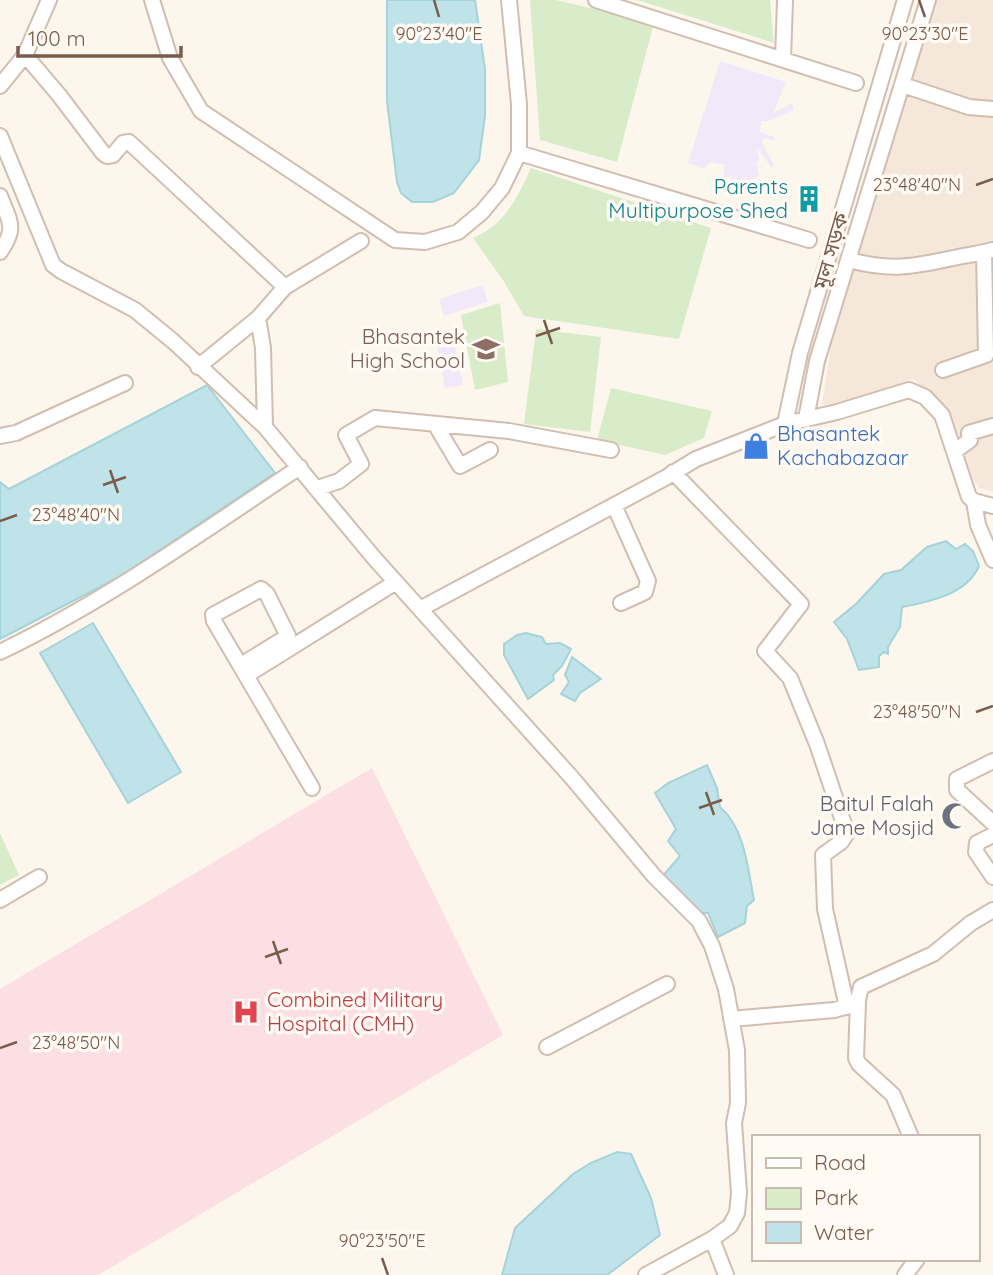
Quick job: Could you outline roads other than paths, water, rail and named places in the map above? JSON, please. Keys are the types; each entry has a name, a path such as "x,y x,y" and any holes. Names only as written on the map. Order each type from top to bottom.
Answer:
{"street":[{"path":"0,86 25,55 49,0"},
{"path":"152,0 170,58 201,111 395,240 425,243 458,232 482,212 502,188 519,153 519,104 509,0"},
{"path":"596,0 856,83"},
{"path":"783,60 785,0"},
{"name":"মূল সড়ক","path":"785,424 800,353 905,0"},
{"name":"মূল সড়ক","path":"806,419 817,361 928,0"},
{"path":"25,55 103,153 107,156 113,155 123,143 129,142 285,287"},
{"path":"903,85 969,107 993,109"},
{"path":"870,124 889,128"},
{"path":"0,136 53,265 135,310 174,342 265,427 396,582 573,779 654,876 699,921 719,964 737,1050 738,1103 734,1123 739,1194 737,1213 730,1226 712,1239 646,1275"},
{"path":"519,153 809,240"},
{"path":"0,196 11,226 10,237 0,252"},
{"path":"198,367 258,318 285,287 361,241"},
{"path":"849,260 871,266 902,267 933,264 989,251 990,354 943,370"},
{"path":"258,318 263,348 265,427"},
{"path":"0,436 16,433 125,383"},
{"path":"420,609 696,459 785,424 837,412 909,390 925,397 942,415 969,497 993,506"},
{"path":"318,488 339,481 360,464 346,435 375,418 509,431 611,450"},
{"path":"435,424 460,466 491,450"},
{"path":"955,451 970,440 969,433 993,426"},
{"path":"0,652 44,631 140,573 300,467"},
{"path":"673,471 801,604 765,651 790,678 817,744 847,833 841,842 823,855 825,909 852,1005 856,1058 859,1064 893,1095 910,1135"},
{"path":"974,501 978,525 993,560"},
{"path":"614,505 648,581 645,592 621,603"},
{"path":"244,670 396,582"},
{"path":"244,670 288,636 267,594 261,589 213,615 214,621 312,788"},
{"path":"993,761 957,779 956,784 957,790 993,823"},
{"path":"993,835 977,843 976,847 993,877"},
{"path":"0,900 39,877"},
{"path":"852,1005 861,987 933,954 993,909"},
{"path":"547,1047 667,984"},
{"path":"731,1019 769,1017 852,1005"},
{"path":"712,1239 726,1275"}],"water":[{"path":"387,0 475,0 485,69 485,116 479,160 454,193 433,202 412,202 401,193 397,182 387,101"},
{"path":"207,385 275,473 121,576 0,639 0,482 9,489"},
{"path":"946,541 956,549 965,544 973,551 979,566 973,576 966,584 946,595 902,607 900,627 888,647 888,654 884,652 879,656 879,667 859,670 847,639 834,622 856,604 884,574 901,570 927,547"},
{"path":"93,623 181,772 128,803 40,653"},
{"path":"526,633 542,637 546,644 560,643 571,649 562,666 553,675 554,680 528,699 504,655 504,644 517,635"},
{"path":"572,657 601,679 580,693 575,701 561,694 569,682 565,675"},
{"path":"707,765 717,788 720,807 735,826 740,838 754,900 747,906 745,923 718,937 708,913 697,913 661,878 680,856 668,841 676,829 655,793 668,783"},
{"path":"617,1152 631,1154 651,1198 660,1235 607,1275 502,1275 515,1228 573,1174"}],"place":[{"name":"Parents Multipurpose Shed","path":"809,199"},
{"name":"Bhasantek High School","path":"486,349"},
{"name":"Bhasantek Kachabazaar","path":"756,446"},
{"name":"Baitul Falah Jame Mosjid","path":"955,816"},
{"name":"Combined Military Hospital (CMH)","path":"246,1012"}]}
